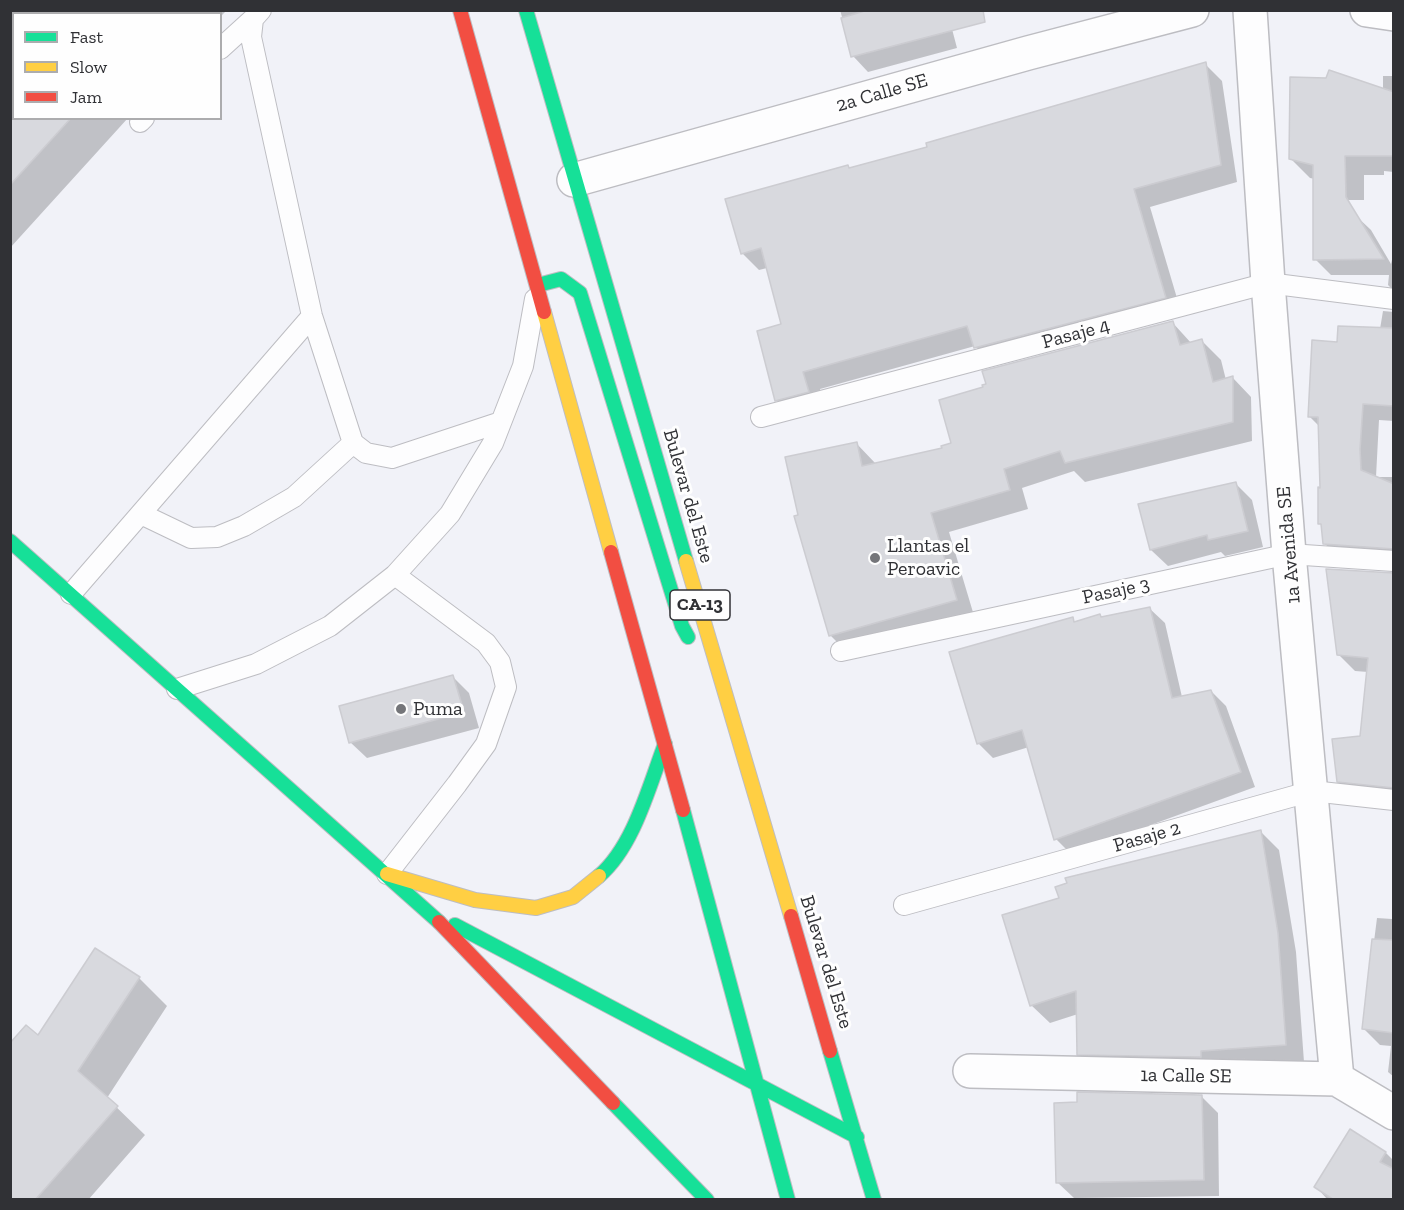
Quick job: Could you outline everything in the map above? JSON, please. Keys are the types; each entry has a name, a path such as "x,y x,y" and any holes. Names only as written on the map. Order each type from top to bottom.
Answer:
{"main road":[{"path":"460,10 665,744 788,1200"},
{"name":"Bulevar del Este","path":"526,10 874,1200"},
{"path":"538,285 561,279 580,293 682,626 733,717"},
{"path":"10,541 428,911 707,1200"},
{"path":"387,874 475,900 536,908 573,897 609,867 634,826 665,744"},
{"path":"428,911 857,1137"}],"street":[{"name":"2a Calle SE","path":"574,180 1028,53 1192,10"},
{"name":"1a Avenida SE","path":"1250,10 1289,554 1337,1079"},
{"path":"1367,10 1394,14"},
{"name":"1a Calle SE","path":"970,1071 1337,1079 1394,1113"}],"lane":[{"path":"257,15 251,37 312,316 353,443 366,453 392,458 501,422"},
{"path":"222,47 257,15"},
{"name":"Pasaje 4","path":"761,417 1268,283 1394,298"},
{"path":"177,689 256,664 330,626 395,575 450,514 493,443 523,366 538,285"},
{"path":"71,594 312,316"},
{"path":"141,514 191,538 217,537 244,526 294,497 353,443"},
{"name":"Pasaje 3","path":"841,651 1289,554 1394,561"},
{"path":"387,874 486,744 506,687 500,663 486,643 395,575"},
{"name":"Pasaje 2","path":"904,905 1311,791 1394,800"}],"building":[{"path":"868,10 983,10 985,22 851,57 841,18"},
{"path":"1206,62 1221,165 1134,189 1166,298 974,348 967,326 803,372 809,392 775,401 757,331 781,324 761,248 741,254 725,199 848,165 849,168 927,147 926,143"},
{"path":"1329,70 1394,92 1394,156 1345,156 1346,197 1384,259 1313,260 1313,165 1289,159 1290,77 1326,78"},
{"path":"10,118 12,120 69,120 10,185"},
{"path":"1173,321 1180,345 1202,339 1213,382 1233,376 1233,422 1065,463 1060,451 1004,469 1010,490 931,513 957,600 829,636 794,516 798,515 785,457 857,442 862,466 942,448 941,446 951,443 939,400 983,387 982,385 986,384 982,371"},
{"path":"1338,326 1394,328 1394,406 1363,404 1360,449 1361,470 1394,484 1394,549 1323,544 1321,524 1318,524 1318,487 1320,488 1318,417 1308,417 1312,340 1337,342"},
{"path":"1236,482 1248,531 1208,540 1207,535 1150,550 1138,504"},
{"path":"1326,569 1394,573 1394,788 1337,782 1332,739 1360,736 1368,658 1337,655"},
{"path":"1150,607 1172,698 1211,690 1241,772 1054,840 1022,730 977,744 949,652 1073,617 1074,622 1100,614 1101,617"},
{"name":"Puma","path":"453,675 464,712 349,743 339,706"},
{"path":"1261,830 1278,933 1286,1045 1201,1051 1201,1057 1077,1055 1076,991 1030,1006 1002,915 1059,898 1055,887 1067,883 1065,878"},
{"path":"1372,939 1394,940 1394,1033 1362,1029"},
{"path":"95,948 140,977 78,1071 118,1106 35,1200 10,1200 10,1043 26,1025 38,1035"},
{"path":"1077,1092 1202,1095 1204,1180 1056,1183 1054,1103 1077,1102"},
{"path":"1350,1129 1386,1152 1380,1162 1394,1169 1394,1200 1334,1200 1314,1187"}],"traffic: fast":[{"path":"526,10 686,561"},
{"path":"538,285 561,279 580,293 682,626 688,637"},
{"path":"10,541 439,922"},
{"path":"599,876 622,849 631,832 665,744"},
{"path":"683,810 788,1200"},
{"path":"455,925 857,1137"},
{"path":"830,1051 874,1200"},
{"path":"613,1103 707,1200"}],"traffic: slow":[{"path":"544,312 611,552"},
{"path":"686,561 791,916"},
{"path":"387,874 475,900 536,908 573,897 599,876"}],"traffic: jam":[{"path":"460,10 544,312"},
{"path":"611,552 683,810"},
{"path":"791,916 830,1051"},
{"path":"439,922 613,1103"}],"place":[{"name":"Llantas el Peroavic","path":"875,558"},
{"name":"Puma","path":"401,709"}]}
